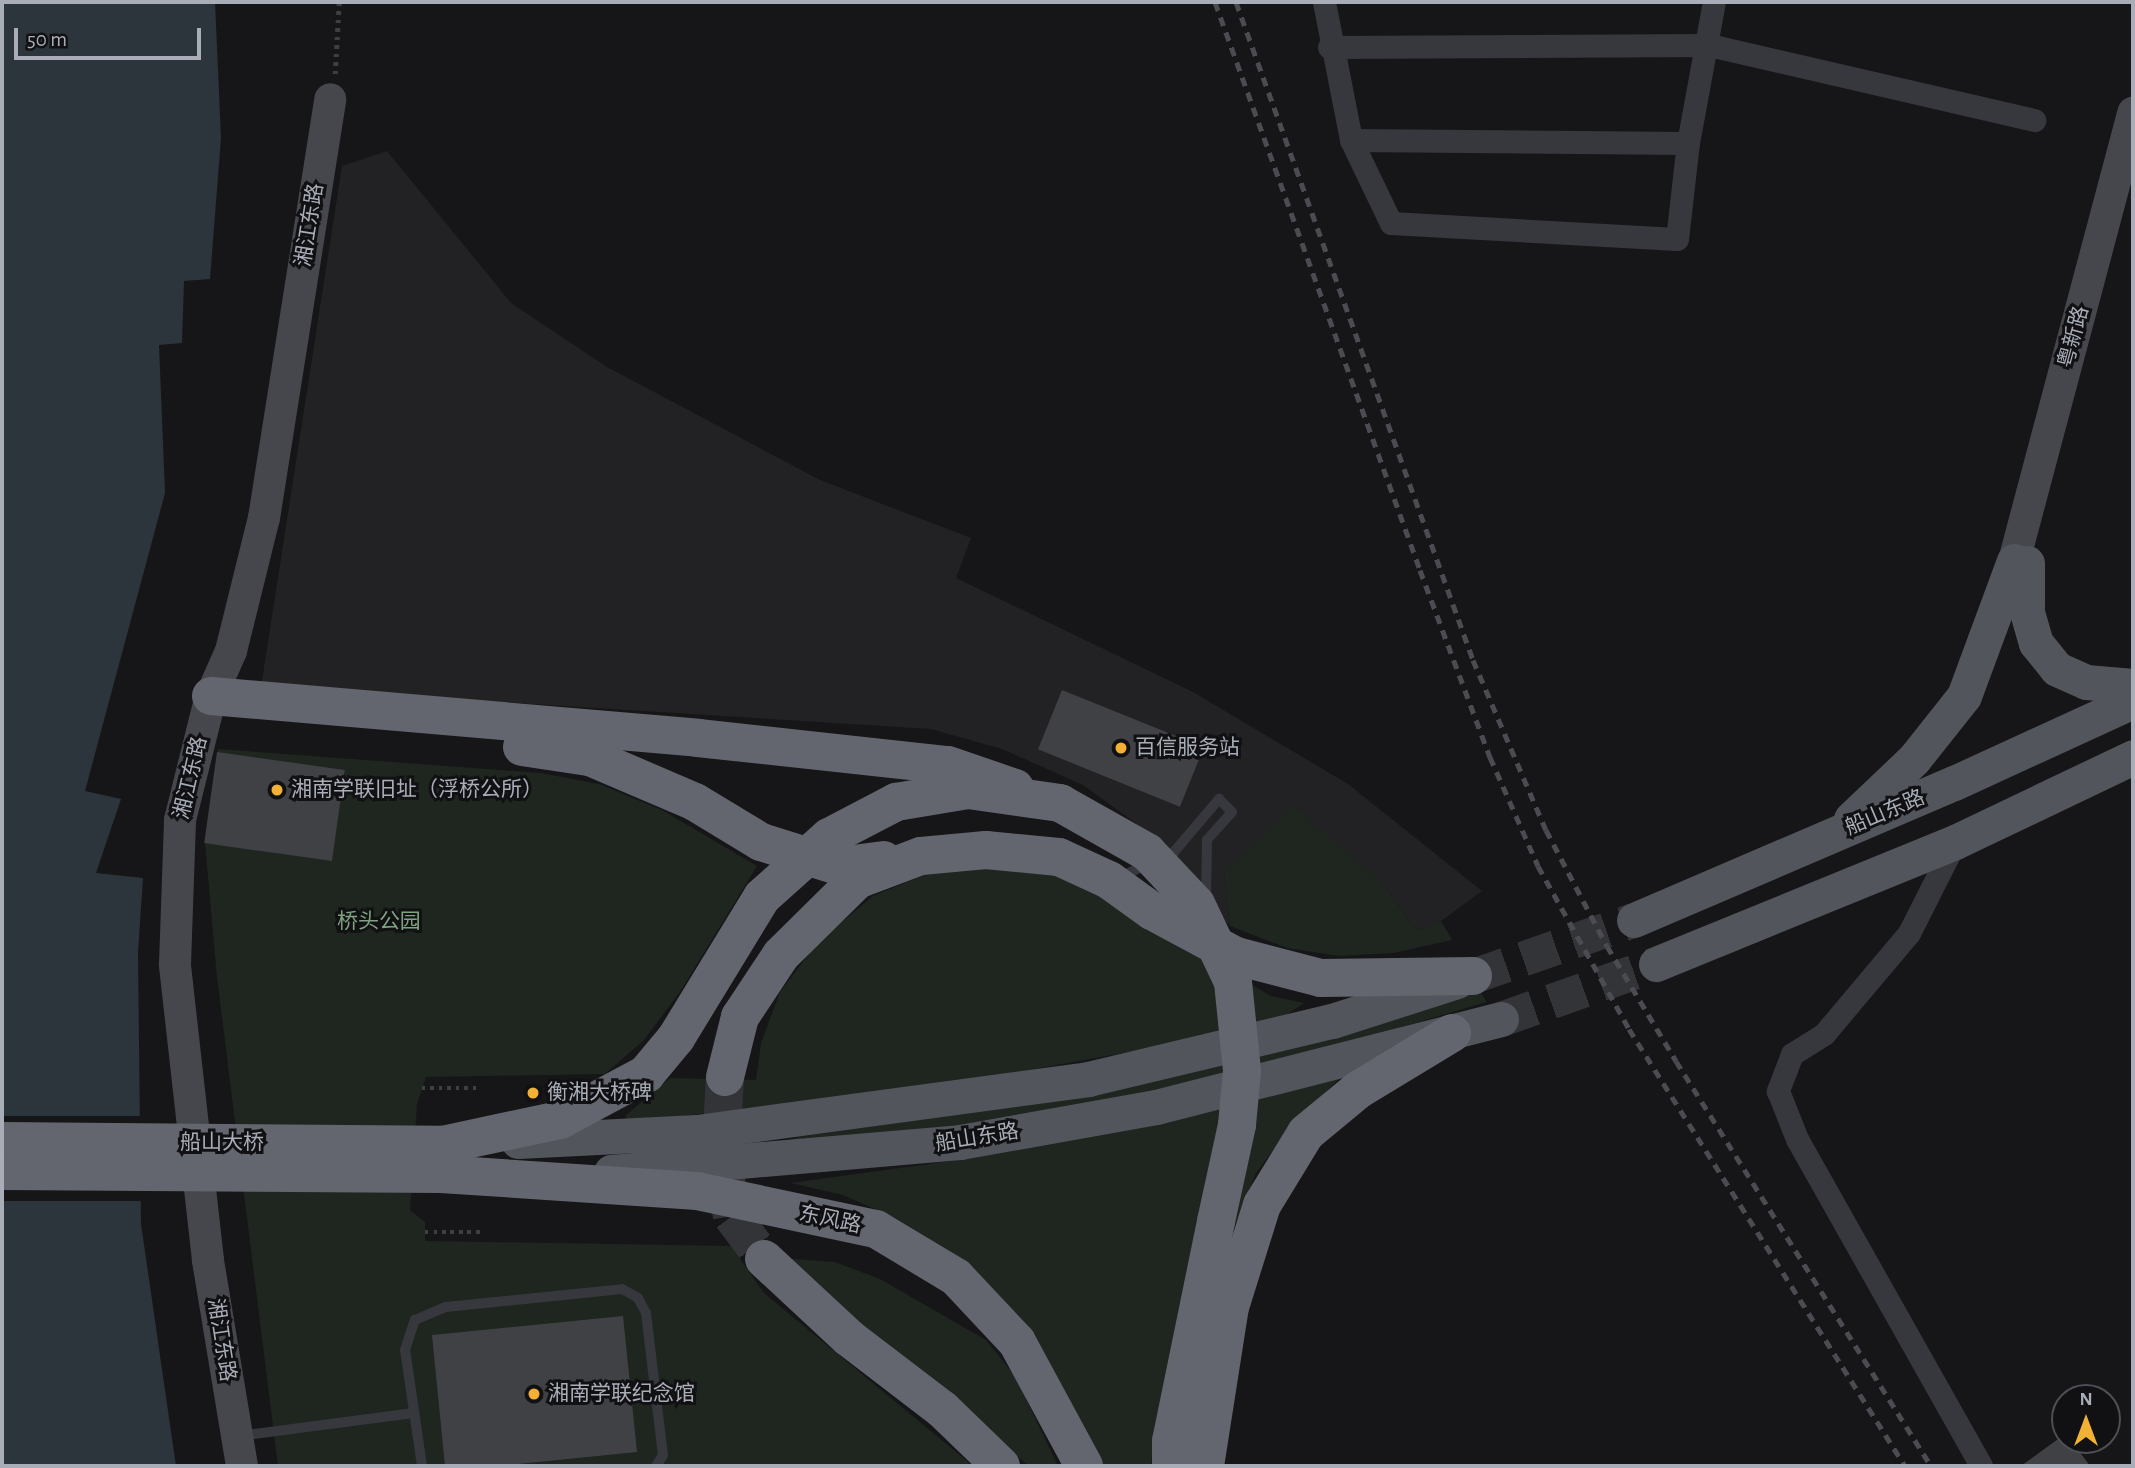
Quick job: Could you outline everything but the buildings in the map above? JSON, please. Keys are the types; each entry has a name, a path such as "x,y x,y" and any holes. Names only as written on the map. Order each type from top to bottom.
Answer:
{"highway":[{"path":"211,696 698,738 948,765 1060,803 1147,852 1196,904 1233,982 1242,1072 1237,1125 1171,1441 1171,1466"},
{"path":"286,703 415,731 590,757 695,802 761,842 838,866 986,850 1059,858 1109,880 1153,911 1236,956 1321,978 1473,976"},
{"path":"453,1159 560,1121 646,1074 676,1038 762,897 830,838 896,802 968,790 1060,803"},
{"path":"725,1077 740,1017 781,955 857,880 921,856"},
{"path":"1212,1456 1230,1307 1262,1205 1306,1133 1358,1090 1452,1033"},
{"name":"船山大桥","path":"2,1141 453,1159"},
{"name":"船山大桥","path":"2,1171 453,1159"},
{"name":"东风路","path":"453,1159 697,1191 876,1229 956,1277 1017,1342 1084,1466"},
{"path":"764,1259 849,1338 942,1409 1001,1466"}],"main road":[{"path":"2021,562 2027,612 2036,643 2057,669 2086,682 2133,686"},
{"path":"1836,834 1914,758 1964,696 2021,562"},
{"name":"船山东路","path":"1634,920 1836,834 2133,701"},
{"path":"1656,964 1955,842 2133,757"},
{"name":"船山东路","path":"453,1159 697,1132 1088,1079 1332,1021 1473,976"},
{"name":"船山东路","path":"453,1159 629,1172 960,1142 1156,1107 1501,1019"}],"street":[{"path":"1324,2 1329,47 1351,140 1391,223 1677,239 1688,143 1714,2"},
{"path":"1329,47 1706,45 2034,120"},
{"name":"湘江东路","path":"240,1452 208,1260 175,964 180,820 211,696 231,651 264,518 330,99"},
{"name":"粤新路","path":"2021,562 2133,113"},
{"path":"1351,140 1688,143"},
{"name":"粤新路","path":"2021,562 2133,172"},
{"path":"1955,842 1909,933 1824,1034 1792,1054 1778,1091 1797,1139 1981,1466"}],"lane":[{"path":"1109,880 1174,852 1219,799 1232,812 1207,840 1203,880 1210,921 1236,956"},
{"path":"422,1466 405,1350 409,1330 424,1315 446,1307 622,1289 638,1298 646,1313 663,1455 656,1466"},
{"path":"240,1452 413,1413"}],"path":[{"path":"330,99 338,61 339,2"},
{"path":"422,1088 481,1088"},
{"path":"425,1232 480,1232"}],"shaded area":[{"path":"2,2 215,2 221,138 210,279 184,281 182,343 159,345 165,493 85,791 121,799 96,873 143,878 138,953 141,1224 176,1466 2,1466"},
{"path":"387,151 511,303 607,367 820,480 971,538 956,578 1193,692 1348,784 1482,891 1441,921 1416,930 1379,879 1224,873 1230,926 1141,827 1083,785 1002,749 931,729 261,687 342,166"}],"green space":[{"name":"桥头公园","path":"218,749 541,773 599,784 662,810 757,866 680,992 643,1041 605,1074 426,1077 417,1104 410,1210 425,1222 425,1241 731,1246 764,1293 973,1466 278,1466 217,977 205,843"},
{"path":"1294,806 1379,879 1416,930 1441,921 1452,940 1393,953 1339,956 1287,948 1230,926 1224,873"},
{"path":"992,865 1061,874 1271,996 1304,1003 1285,1016 1146,1049 939,1086 631,1122 625,1116 670,1078 756,1080 761,1043 780,992 818,942 873,896 927,874"},
{"path":"1478,989 1487,1002 1275,1064 1004,1125 786,1142 798,1137 999,1108"},
{"path":"1346,1072 1291,1126 1256,1173 1155,1423 1151,1466 1094,1466 953,1253 895,1218 843,1195 791,1183 973,1158 1122,1129"},
{"path":"780,1258 835,1262 880,1279 986,1340 1015,1376 1058,1466 1029,1466"}],"pier":[{"path":"2,1116 143,1116 143,1201 2,1201"}],"tunnel":[{"path":"1473,976 1634,920"},
{"path":"1501,1019 1656,964"},
{"path":"725,1077 721,1149 732,1216 764,1259"}],"railway":[{"path":"1215,2 1420,570 1490,757 1538,866 1629,1029 1905,1466"},
{"path":"1236,2 1473,660 1546,830 1607,946 1676,1061 1931,1466"}],"place":[{"name":"百信服务站","path":"1121,748"},
{"name":"湘南学联旧址（浮桥公所）","path":"277,790"},
{"name":"衡湘大桥碑","path":"533,1093"},
{"name":"湘南学联纪念馆","path":"534,1394"}]}
